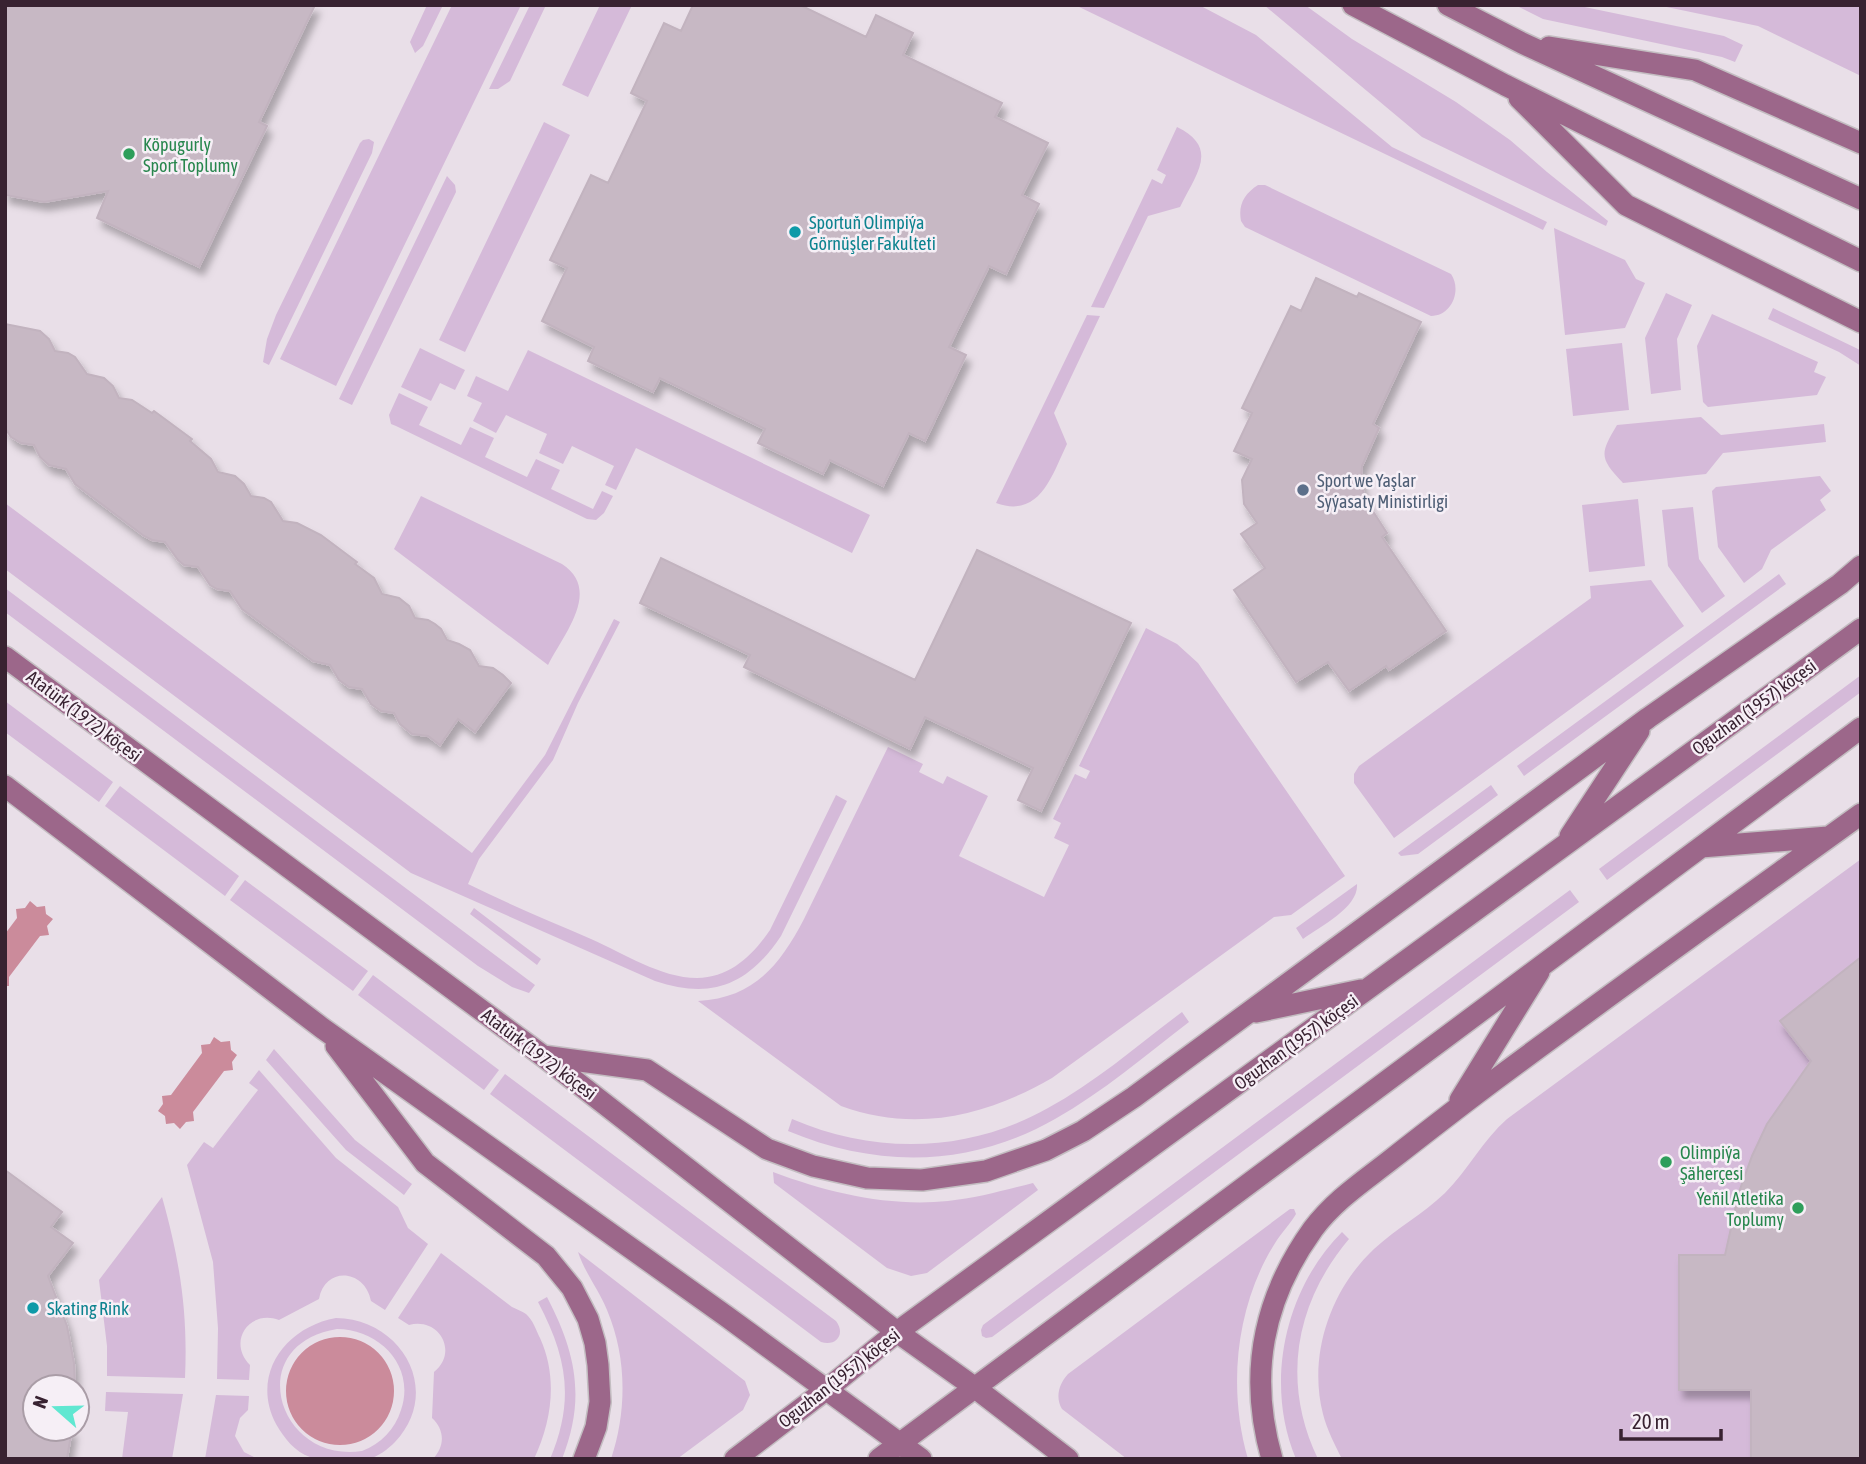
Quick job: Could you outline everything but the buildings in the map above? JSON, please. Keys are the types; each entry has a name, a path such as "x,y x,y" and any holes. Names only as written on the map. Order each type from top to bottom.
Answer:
{"main road":[{"path":"1353,5 1505,85 1861,261"},
{"path":"1448,5 1522,43 1861,199"},
{"path":"1522,43 1695,71 1861,143"},
{"path":"1505,85 1626,205 1861,322"},
{"path":"543,1056 647,1070 767,1149 813,1166 867,1178 922,1180 986,1171 1045,1150 1083,1131 1134,1097 1648,718 1840,584 1861,566"},
{"name":"Oguzhan (1957) köçesi","path":"735,1459 897,1332 1861,629"},
{"name":"Atatürk (1972) köçesi","path":"5,657 543,1056 897,1332 1068,1459"},
{"path":"1561,848 1648,718"},
{"path":"879,1459 1861,728"},
{"path":"5,786 322,1028 921,1459"},
{"path":"1272,1459 1265,1435 1260,1393 1260,1361 1267,1321 1290,1267 1313,1230 1334,1204 1453,1111 1650,965 1861,814"},
{"path":"1701,847 1829,837"},
{"path":"1453,1111 1545,962"},
{"path":"1248,1013 1370,988"},
{"path":"322,1028 425,1163 546,1256 572,1288 588,1319 598,1365 600,1402 596,1427 584,1459"}],"shaded area":[{"path":"427,5 443,5 423,46 415,53 410,42"},
{"path":"452,5 521,5 336,386 280,359"},
{"path":"530,5 546,5 510,81 498,89 489,89"},
{"path":"600,5 632,5 588,97 562,85"},
{"path":"1075,5 1199,5 1256,35 1392,147 1547,222 1543,230"},
{"path":"1264,5 1305,5 1352,39 1456,102 1510,140 1608,221 1606,226 1422,137"},
{"path":"1515,5 1575,5 1724,36 1743,45 1735,62 1543,19"},
{"path":"1657,5 1861,5 1861,76 1758,26"},
{"path":"544,122 570,135 465,352 439,340"},
{"path":"1177,127 1190,135 1198,144 1201,153 1201,162 1192,184 1180,207 1148,216 1104,308 1091,307 1152,179 1162,184 1166,175 1157,170"},
{"path":"369,139 374,142 372,153 269,365 263,362 267,339 276,315 360,143"},
{"path":"447,176 455,185 456,192 352,405 339,399"},
{"path":"1258,185 1265,185 1451,274 1455,287 1453,301 1445,312 1431,316 1245,227 1241,221 1241,205 1249,192"},
{"path":"1554,228 1625,260 1636,279 1645,283 1625,328 1565,335"},
{"path":"1666,293 1692,305 1677,339 1681,390 1651,394 1645,338"},
{"path":"1773,308 1858,349 1861,351 1861,366 1839,352 1768,319"},
{"path":"1712,314 1818,362 1814,372 1826,377 1817,395 1708,407 1703,402 1697,346"},
{"path":"1087,315 1100,316 1054,413 1067,444 1056,469 1034,500 1024,505 996,503"},
{"path":"1622,343 1629,410 1573,416 1566,349"},
{"path":"420,348 465,370 455,390 440,383 431,401 401,387"},
{"path":"528,350 870,515 852,553 636,448 616,490 605,485 614,466 572,446 563,464 539,453 547,434 506,415 496,433 473,421 482,403 467,396 476,376 508,391"},
{"path":"399,393 428,407 419,425 461,445 470,427 494,438 485,457 527,477 536,459 560,470 551,489 593,509 602,491 613,496 604,513 596,520 587,519 391,424 389,415"},
{"path":"1701,417 1721,435 1824,424 1826,442 1723,453 1706,474 1623,483 1606,462 1607,443 1617,425"},
{"path":"1820,476 1831,491 1820,500 1826,510 1771,550 1762,569 1744,583 1718,547 1712,491 1716,487"},
{"path":"421,496 562,564 574,575 579,586 576,613 548,665 394,549"},
{"path":"1638,499 1645,566 1589,572 1582,505"},
{"path":"5,503 472,853 545,755 614,619 620,622 578,703 553,760 479,859 468,884 642,964 670,974 709,977 730,969 748,956 770,930 836,795 847,801 781,936 755,966 742,977 711,988 675,987 655,981 411,873 5,569"},
{"path":"1693,507 1699,559 1725,596 1702,613 1668,566 1662,510"},
{"path":"1779,574 1786,584 1524,776 1517,766"},
{"path":"1651,580 1684,626 1394,838 1354,783 1354,774 1359,766 1591,598 1590,586"},
{"path":"5,588 535,985 529,993 512,987 478,966 5,612"},
{"path":"1146,628 1177,644 1198,663 1345,876 1291,915 1274,917 1052,1078 1002,1102 976,1111 923,1119 896,1118 841,1106 698,1001 718,999 750,986 775,964 785,951 804,919 888,747 923,764 919,772 943,784 947,776 988,796 959,856 1044,897 1069,845 1054,838 1061,823 1053,819 1075,774 1086,779 1090,771 1079,766"},
{"path":"1861,675 1861,692 1607,880 1599,869"},
{"path":"5,701 113,782 99,802 5,732"},
{"path":"1491,785 1498,795 1418,854 1401,856 1398,853"},
{"path":"120,786 239,876 225,896 105,806"},
{"name":"Olimpiýa Şäherçesi","path":"1861,859 1861,1459 1342,1459 1323,1414 1318,1370 1326,1325 1345,1284 1359,1265 1383,1241 1445,1193 1490,1136 1507,1119"},
{"path":"245,880 368,971 353,991 230,900"},
{"path":"1357,884 1356,892 1346,908 1303,939 1296,928"},
{"path":"1570,890 1579,902 992,1337 982,1336 983,1325"},
{"path":"30,901 37,907 45,906 46,914 53,919 47,926 49,935 40,936 9,977 9,986 5,986 5,934 17,918 16,909 25,908"},
{"path":"474,908 541,959 537,965 470,914"},
{"path":"373,975 499,1070 484,1090 358,995"},
{"path":"1182,1012 1189,1022 1090,1097 1055,1119 990,1147 923,1157 889,1156 855,1152 788,1131 792,1119 856,1139 889,1143 922,1144 986,1134 1017,1123 1066,1098"},
{"path":"214,1037 221,1042 230,1041 231,1050 237,1055 232,1062 233,1070 224,1071 193,1112 194,1121 186,1122 180,1129 174,1123 166,1124 165,1116 158,1111 163,1104 162,1096 171,1095 202,1053 201,1045 210,1044"},
{"path":"274,1049 355,1140 412,1184 404,1195 346,1150 266,1060"},
{"path":"259,1070 336,1158 398,1207 408,1228 428,1244 385,1310 371,1301 361,1283 345,1276 337,1277 323,1288 319,1299 279,1320 259,1319 245,1330 241,1347 243,1356 250,1365 249,1380 217,1379 218,1328 213,1262 187,1165 204,1142 213,1148 258,1090 249,1083"},
{"path":"505,1074 836,1321 840,1330 838,1338 831,1343 821,1342 490,1094"},
{"path":"773,1172 837,1192 904,1202 959,1200 1033,1183 1038,1190 927,1273 911,1276 887,1268 774,1183"},
{"path":"162,1197 174,1243 181,1287 185,1378 107,1376 107,1346 99,1280"},
{"path":"1290,1209 1294,1209 1296,1214 1263,1265 1244,1318 1239,1346 1238,1403 1248,1459 1127,1459 1062,1409 1059,1391 1068,1374"},
{"path":"1342,1232 1349,1239 1316,1290 1299,1344 1297,1372 1300,1401 1306,1430 1318,1459 1296,1459 1286,1430 1282,1399 1281,1369 1286,1338 1306,1281 1322,1255"},
{"path":"578,1252 745,1381 750,1395 743,1410 677,1459 611,1459 622,1403 618,1346 607,1310"},
{"path":"441,1253 512,1307 526,1314 540,1338 546,1353 551,1383 549,1414 534,1459 433,1459 440,1449 442,1438 432,1418 434,1372 445,1355 445,1346 437,1331 429,1326 409,1325 398,1318"},
{"path":"547,1297 565,1337 574,1376 574,1416 562,1459 550,1459 558,1438 565,1398 556,1341 538,1302"},
{"path":"336,1318 359,1322 380,1331 396,1344 408,1361 415,1381 415,1401 409,1422 395,1442 368,1459 322,1459 299,1452 276,1424 269,1405 267,1388 270,1371 278,1356 288,1342 318,1323","holes":["337,1329 367,1335 390,1353 403,1379 404,1394 398,1417 381,1440 362,1451 333,1450 309,1440 292,1422 282,1401 281,1378 289,1357 307,1339"]},
{"path":"340,1337 361,1341 378,1353 390,1370 394,1391 390,1412 378,1429 361,1441 340,1445 319,1441 302,1429 290,1412 286,1391 290,1370 302,1353 319,1341"},
{"path":"106,1392 183,1394 172,1459 122,1459 128,1412 105,1411"},
{"path":"216,1395 249,1396 248,1410 240,1418 235,1436 244,1452 258,1459 205,1459"}],"place":[{"name":"Köpugurly Sport Toplumy","path":"129,154"},
{"name":"Sportuň Olimpiýa Görnüşler Fakulteti","path":"795,232"},
{"name":"Sport we Yaşlar Syýasaty Ministirligi","path":"1303,490"},
{"name":"Olimpiýa Şäherçesi","path":"1666,1162"},
{"name":"Ýeňil Atletika Toplumy","path":"1798,1208"},
{"name":"Skating Rink","path":"33,1308"}]}
